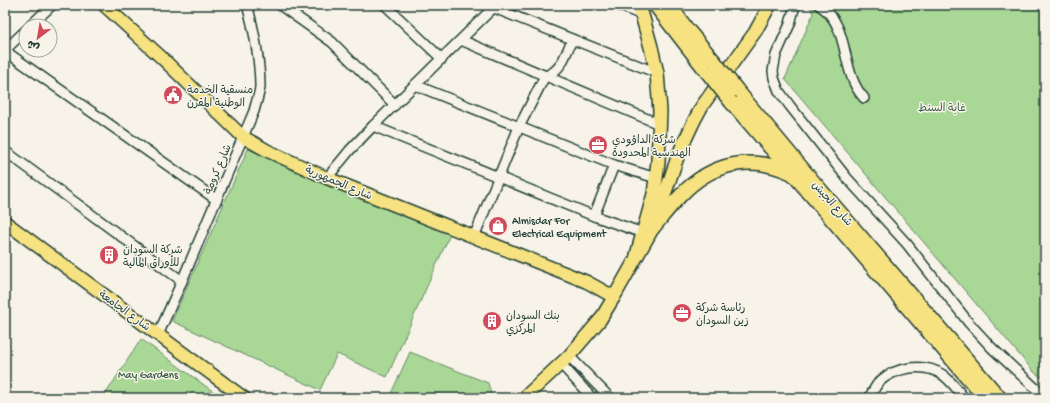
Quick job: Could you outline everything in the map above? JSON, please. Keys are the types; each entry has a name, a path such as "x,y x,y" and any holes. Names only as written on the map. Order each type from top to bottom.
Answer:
{"highway":[{"name":"شارع الجيش","path":"655,5 730,102 985,398"},
{"name":"شارع الجيش","path":"670,5 687,29 716,62 737,90 807,174 1000,398"},
{"path":"678,5 687,29"},
{"path":"637,255 648,230 654,194 660,111 657,73 640,10"},
{"path":"648,230 685,191 700,178 712,171 730,165 754,162 777,166 791,173"}],"main road":[{"name":"شارع الجمهورية","path":"104,5 162,58 243,137 273,153 327,178 587,282 614,297"},
{"path":"648,230 686,136 702,106 755,32 770,5"},
{"name":"شارع الجامعة","path":"5,222 244,398"},
{"path":"524,398 565,360 600,320 637,255"}],"street":[{"path":"38,18 52,5"},
{"name":"شارع كرومة","path":"158,335 254,111 260,88 256,50 247,5"},
{"path":"280,5 332,42 395,105"},
{"path":"385,5 442,59"},
{"path":"618,5 640,10"},
{"path":"795,5 790,24 776,55 773,71 774,78 780,91 790,106 847,178 907,244 973,327 992,348 1045,397"},
{"path":"818,5 832,17 838,27 853,82 864,98"},
{"path":"327,178 374,126 461,40 492,6 572,40 657,73"},
{"path":"18,38 5,50 217,200"},
{"path":"461,40 659,124"},
{"path":"474,237 519,127 545,76 556,70 561,65 572,40"},
{"path":"415,85 614,165 656,178"},
{"path":"374,126 594,216 648,230"},
{"path":"5,151 182,281"},
{"path":"594,216 614,165"},
{"path":"565,360 592,398"},
{"path":"565,360 610,398"},
{"path":"869,398 880,382 890,374 902,369 914,368 934,370 943,375 964,398"}],"shaded area":[{"path":"24,5 47,5 36,16"}],"green space":[{"name":"غابة السنط","path":"810,5 1045,5 1045,380 1034,372 785,79 813,14"},
{"path":"248,149 451,232 387,377 337,354 320,390 172,321"},
{"name":"May Gardens","path":"141,339 222,398 103,398"},
{"path":"410,352 488,383 492,398 389,398"}],"place":[{"name":"منسقية الخدمة الوطنية المقرن","path":"173,95"},
{"name":"شركة الداؤودي الهندسية المحدودة","path":"598,145"},
{"name":"Almisdar For Electrical Equipment","path":"498,226"},
{"name":"شركة السودان للأوراق المالية","path":"109,255"},
{"name":"رئاسة شركة زين السودان","path":"682,313"},
{"name":"بنك السودان المركزي","path":"492,321"}]}
